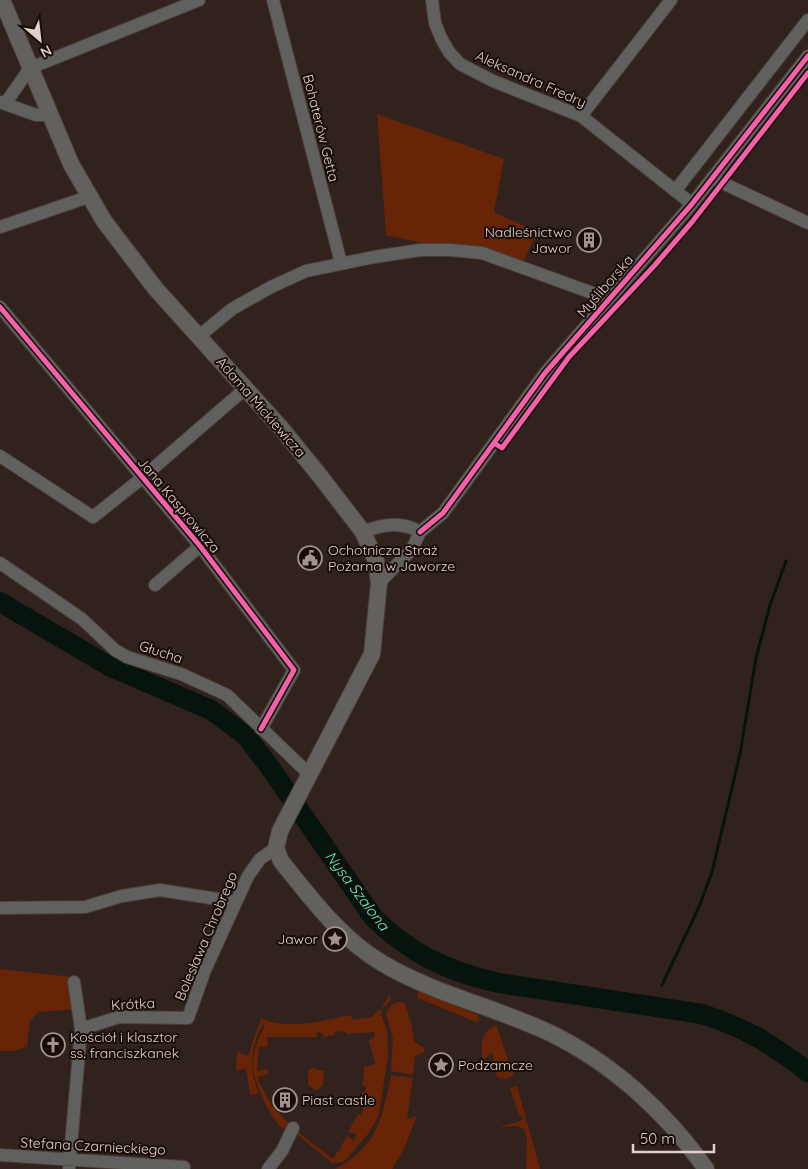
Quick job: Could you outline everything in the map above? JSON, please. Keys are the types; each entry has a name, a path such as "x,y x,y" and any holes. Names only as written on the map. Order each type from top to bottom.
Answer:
{"main road":[{"name":"Adama Mickiewicza","path":"2,0 50,115 88,197 119,243 198,337 246,388 315,469 363,532 376,561 379,583 372,654 280,831 276,848"},
{"path":"276,848 281,861 352,942 381,963 414,979 549,1033 593,1058 665,1117 706,1169"}],"street":[{"path":"50,115 36,115 3,103 30,68 199,0"},
{"name":"Bohaterów Getta","path":"273,0 341,263"},
{"name":"Aleksandra Fredry","path":"432,0 435,23 441,38 449,52 460,64 493,81 581,116 692,204"},
{"path":"581,116 671,0"},
{"path":"675,191 808,20"},
{"name":"Myśliborska","path":"379,583 412,550 420,532 443,513 545,373 692,204 808,56"},
{"path":"712,178 808,223"},
{"path":"0,228 88,197"},
{"path":"198,337 232,309 271,286 306,271 341,263 420,250 482,253 609,299"},
{"name":"Jana Kasprowicza","path":"0,307 200,546 294,670 261,729"},
{"path":"0,456 93,517 142,478 246,388"},
{"path":"363,532 390,524 414,528 420,532"},
{"name":"Jana Kasprowicza","path":"155,585 200,546"},
{"name":"Głucha","path":"0,562 82,619 115,650 127,657 197,680 227,695 308,777"},
{"name":"Bolesława Chrobrego","path":"188,1018 203,976 254,866 276,848"},
{"path":"0,908 85,907 122,896 160,890 236,902"},
{"path":"69,1165 81,1029 74,982"},
{"name":"Krótka","path":"81,1029 118,1017 188,1018"},
{"path":"268,1169 282,1151 293,1128"},
{"name":"Stefana Czarnieckiego","path":"0,1156 69,1165 184,1167"}],"shaded area":[{"path":"377,114 504,159 494,212 537,232 521,267 496,259 386,235"},
{"path":"0,969 73,977 78,1009 38,1012 30,1021 27,1047 13,1051 0,1051"},
{"path":"417,990 478,1015 480,1020 476,1022 418,998"},
{"path":"389,995 391,1000 383,1008 381,1015 387,1030 388,1056 379,1115 368,1134 348,1157 343,1162 332,1163 294,1132 297,1131 333,1159 337,1152 340,1152 339,1150 347,1136 354,1140 357,1134 348,1132 358,1114 361,1115 364,1106 361,1106 362,1092 365,1092 366,1087 363,1086 364,1067 375,1064 369,1040 375,1037 374,1032 346,1034 345,1031 335,1032 335,1035 323,1037 322,1033 317,1032 317,1037 267,1037 268,1046 259,1047 257,1071 268,1069 268,1074 257,1078 272,1106 289,1124 286,1131 275,1120 260,1092 254,1074 253,1062 258,1040 265,1026 263,1024 255,1041 252,1059 252,1067 259,1094 250,1095 246,1068 236,1071 237,1052 248,1056 261,1018 283,1024 294,1024 318,1022 351,1015 352,1020 372,1017 377,1011 381,1010"},
{"path":"398,1002 405,1003 412,1026 414,1041 424,1048 425,1052 415,1056 413,1075 391,1071 393,1039 386,1014 391,1005"},
{"path":"496,1025 514,1076 504,1079 497,1077 492,1053 483,1060 482,1054 482,1044 485,1035 487,1031"},
{"path":"312,1068 324,1071 323,1085 317,1091 308,1085 308,1071"},
{"path":"391,1075 413,1078 407,1119 417,1116 403,1151 392,1169 335,1169 360,1152 369,1141 381,1118"},
{"path":"517,1086 540,1169 526,1169 527,1139 524,1129 517,1126 499,1127 523,1120 521,1115 519,1115 510,1088"}],"waterway":[{"path":"662,985 699,907 712,872 740,754 756,658 770,605 786,561"},
{"name":"Nysa Szalona","path":"0,602 109,666 211,710 245,735 269,766 373,917 401,941 431,960 463,973 499,983 702,1014 746,1031 782,1053 808,1072"}],"cycle path":[{"path":"420,532 443,513 545,373 692,204 808,56"},
{"path":"494,443 502,448 569,357 654,266 692,222 808,73"},
{"path":"0,307 200,546 294,670 261,729"}],"place":[{"name":"Nadleśnictwo Jawor","path":"589,240"},
{"name":"Ochotnicza Straż Pożarna w Jaworze","path":"310,558"},
{"name":"Jawor","path":"335,939"},
{"name":"Kościół i klasztor ss. franciszkanek","path":"53,1045"},
{"name":"Podzamcze","path":"441,1065"},
{"name":"Piast castle","path":"285,1100"}]}
